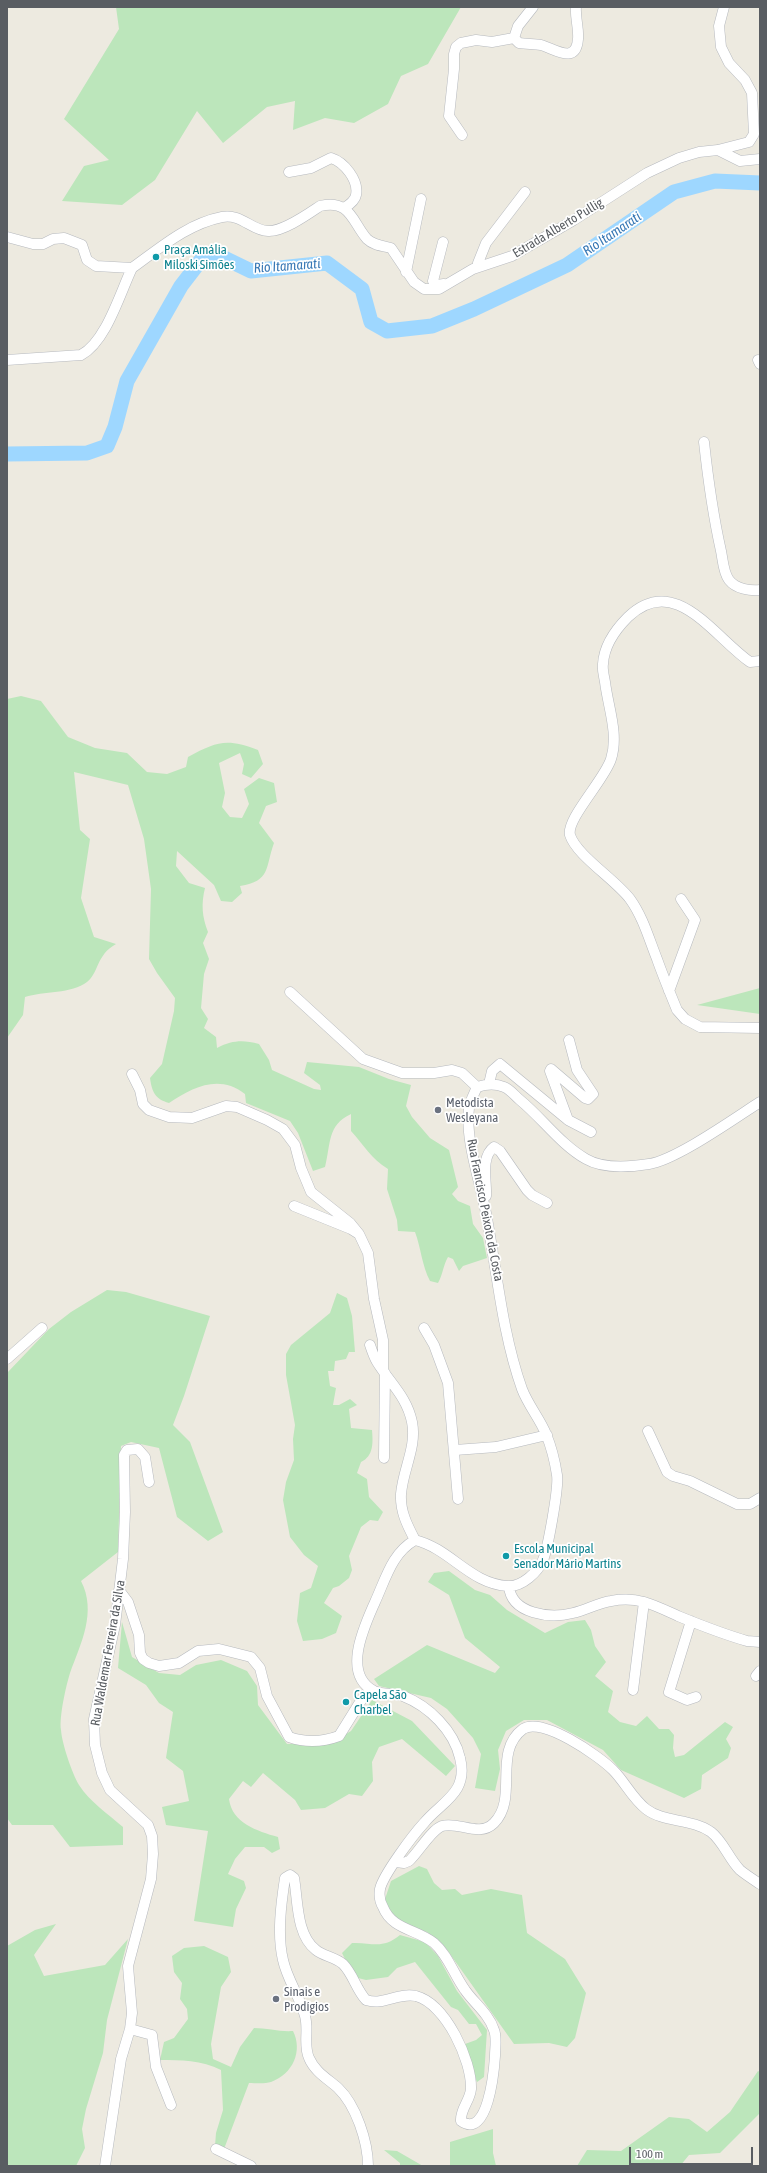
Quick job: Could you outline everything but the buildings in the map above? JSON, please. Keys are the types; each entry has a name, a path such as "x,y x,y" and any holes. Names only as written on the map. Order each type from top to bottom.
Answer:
{"street":[{"path":"514,38 518,26 533,7"},
{"path":"514,38 519,43 540,45 564,54 571,53 578,40 576,7"},
{"name":"Estrada Alberto Pullig","path":"344,208 350,212 368,240 374,244 391,248 414,282 424,289 439,289 473,269 512,256 574,220 647,173 679,158 699,152 743,145 749,142 754,134 752,93 745,80 729,64 721,47 719,26 724,7"},
{"path":"462,135 448,116 454,76 454,54 456,47 461,43 476,40 492,42 514,38"},
{"path":"718,150 740,161 760,159"},
{"path":"7,360 81,355 88,351 105,327 132,268 172,238 203,223 223,216 237,217 267,231 279,229 320,206 328,205 344,208 352,202 356,195 356,186 344,164 331,158 311,168 289,172"},
{"path":"478,263 486,243 525,192"},
{"path":"406,272 421,199"},
{"path":"7,237 34,244 43,244 53,239 64,238 82,245 87,260 96,266 132,268"},
{"path":"443,242 434,275 434,284 442,284 478,263 493,257 512,256"},
{"path":"704,442 712,509 725,571 730,581 739,587 752,591 760,590"},
{"path":"760,661 750,662 736,652 692,611 678,603 665,600 651,602 636,609 620,625 608,643 603,664 614,743 611,760 595,789 570,825 570,835 577,847 629,898 640,914 677,1010 685,1019 700,1027 760,1028"},
{"path":"669,991 695,920 681,899"},
{"path":"290,992 363,1059 402,1073 434,1074 452,1070 462,1073 478,1087 489,1084 504,1087 540,1116 573,1150 587,1160 602,1165 650,1164 668,1157 760,1102"},
{"path":"568,1120 551,1070 553,1069 566,1083 585,1098 588,1099 593,1094 577,1070 569,1040"},
{"path":"489,1084 492,1071 500,1064 568,1120 591,1132"},
{"path":"132,1074 140,1090 143,1104 149,1110 169,1117 192,1118 226,1106 237,1107 267,1120 283,1129 295,1145 301,1168 311,1192 350,1223 359,1234 368,1253 374,1299 383,1340 384,1458"},
{"name":"Rua Francisco Peixoto da Costa","path":"478,1087 469,1108 471,1145 485,1210 508,1341 523,1390 547,1435 558,1476 553,1512 543,1561 532,1576 510,1586"},
{"path":"485,1210 485,1166 488,1153 494,1147 500,1151 526,1190 547,1203"},
{"path":"294,1206 359,1234"},
{"path":"7,1359 42,1328"},
{"path":"424,1328 434,1345 448,1383 455,1450 458,1499"},
{"path":"370,1345 377,1362 408,1406 412,1423 410,1460 401,1493 405,1522 415,1540"},
{"path":"648,1431 667,1472 690,1481 737,1504 750,1504 760,1498"},
{"path":"455,1450 496,1447 547,1435"},
{"name":"Rua Waldemar Ferreira da Silva","path":"105,2166 121,2059 130,2029 132,2013 128,1966 151,1879 152,1836 148,1825 110,1790 102,1773 94,1744 94,1719 115,1625 125,1512 124,1455 127,1450 138,1449 145,1457 149,1482"},
{"path":"368,2166 368,2150 363,2134 349,2102 340,2090 316,2070 309,2058 306,2046 306,2018 283,1960 280,1937 285,1878 290,1875 294,1878 299,1917 308,1942 315,1950 341,1963 349,1971 366,2000 373,2002 386,2000 404,1994 417,1996 433,2005 461,2047 469,2065 471,2092 460,2114 461,2121 466,2125 472,2124 484,2111 493,2081 495,2030 487,2016 462,1986 442,1951 422,1936 407,1930 388,1916 380,1897 380,1889 383,1881 424,1822 449,1801 456,1792 460,1777 461,1761 457,1747 450,1734 425,1708 401,1696 372,1690 361,1677 356,1662 358,1649 367,1622 396,1555 405,1545 415,1540 429,1543 438,1548 479,1579 510,1586 510,1596 515,1603 524,1609 554,1615 572,1614 608,1601 621,1599 644,1602 747,1641 760,1642"},
{"path":"119,1590 128,1602 140,1635 140,1653 143,1659 149,1663 159,1666 179,1663 198,1651 219,1649 251,1657 260,1668 267,1696 289,1737 302,1741 320,1741 339,1736 362,1699 372,1690"},
{"path":"633,1690 644,1602"},
{"path":"691,1621 669,1692 687,1700 696,1697"},
{"path":"396,1862 404,1863 409,1861 436,1830 442,1826 480,1830 492,1825 499,1818 504,1801 507,1755 513,1738 525,1728 539,1726 582,1746 612,1770 636,1801 648,1810 658,1816 695,1823 712,1833 741,1870 760,1884"},
{"path":"130,2029 152,2036 156,2067 171,2105"},
{"path":"216,2149 251,2166"}],"green space":[{"path":"116,7 461,7 428,64 401,76 388,104 354,123 325,118 293,130 295,101 267,107 223,143 197,111 155,180 122,205 62,201 84,166 109,160 64,119 119,29"},
{"path":"21,696 41,701 68,737 95,748 127,753 147,772 167,774 186,767 188,757 207,747 222,743 238,744 258,750 263,764 251,778 242,774 244,764 240,753 219,763 225,793 222,807 230,817 242,818 249,804 244,789 259,778 274,783 277,802 266,806 259,823 274,843 262,877 250,884 240,886 242,893 232,902 221,901 214,885 177,851 176,866 189,883 205,888 203,910 204,921 208,932 203,943 209,959 204,974 201,1008 208,1019 204,1028 216,1037 217,1048 228,1043 238,1042 259,1044 269,1060 272,1070 314,1089 321,1090 320,1085 304,1073 307,1062 359,1067 389,1079 411,1085 406,1106 412,1117 430,1138 449,1150 458,1187 452,1194 458,1201 470,1206 473,1224 483,1238 487,1258 463,1266 459,1271 453,1259 448,1257 438,1283 430,1281 425,1269 415,1232 398,1231 397,1220 387,1189 388,1169 372,1156 351,1131 351,1114 343,1118 331,1136 325,1167 313,1171 298,1133 290,1121 246,1103 245,1094 235,1088 226,1085 206,1085 187,1092 169,1103 157,1097 153,1091 150,1078 162,1064 174,1011 175,998 149,959 151,889 144,839 128,785 74,772 80,830 90,839 81,898 94,937 116,944 105,953 101,958 94,974 81,986 74,989 25,997 23,1015 7,1038 7,699"},
{"path":"760,988 760,1014 697,1005"},
{"path":"107,1290 126,1292 210,1316 173,1425 190,1442 223,1532 208,1541 177,1517 159,1448 131,1442 121,1446 118,1552 81,1581 86,1593 88,1604 86,1627 70,1673 62,1710 61,1724 65,1750 76,1780 88,1797 123,1827 123,1845 70,1847 53,1825 12,1825 7,1818 7,1373 49,1329 71,1312"},
{"path":"337,1293 347,1298 352,1316 355,1352 349,1352 346,1359 335,1361 334,1371 328,1371 330,1386 336,1388 333,1405 339,1405 350,1399 357,1405 349,1409 351,1428 372,1430 372,1448 368,1456 361,1462 357,1473 367,1479 369,1497 383,1512 378,1521 370,1520 361,1527 349,1556 352,1570 349,1578 339,1586 333,1588 324,1603 342,1616 336,1633 322,1639 303,1641 297,1621 300,1593 311,1588 318,1566 304,1555 290,1537 283,1500 286,1482 294,1460 293,1439 295,1425 286,1375 286,1354 291,1345 330,1313"},
{"path":"449,1571 475,1590 490,1595 507,1610 545,1633 568,1622 585,1620 591,1630 595,1646 606,1662 595,1676 613,1691 608,1712 620,1722 636,1726 647,1716 659,1729 669,1729 674,1735 673,1748 675,1757 684,1755 725,1722 733,1727 726,1739 731,1748 728,1758 702,1775 701,1789 684,1798 621,1770 603,1750 547,1720 524,1720 506,1731 498,1750 500,1769 495,1791 475,1788 481,1754 473,1738 447,1709 431,1698 379,1686 374,1679 427,1645 495,1673 500,1667 465,1638 449,1595 428,1582 434,1573"},
{"path":"122,1622 132,1657 159,1673 180,1675 196,1665 221,1660 247,1671 257,1686 258,1705 287,1744 331,1743 351,1731 372,1700 412,1721 455,1766 446,1776 402,1739 379,1747 372,1762 373,1781 362,1796 349,1794 325,1808 301,1810 295,1800 263,1773 251,1787 243,1781 229,1799 231,1807 240,1820 247,1825 254,1829 278,1837 280,1849 272,1853 264,1847 245,1847 235,1859 228,1874 244,1881 246,1888 236,1909 233,1927 194,1921 208,1831 166,1825 162,1807 189,1801 183,1771 166,1758 173,1712 159,1703 146,1685 118,1668"},
{"path":"419,1866 427,1869 434,1883 442,1890 455,1889 462,1895 491,1889 522,1895 527,1933 565,1959 586,1993 575,2038 567,2047 549,2043 514,2044 445,1947 427,1932 414,1929 391,1915 385,1899 391,1881"},
{"path":"56,1924 34,1955 44,1976 105,1965 128,1939 107,2020 103,2053 86,2109 82,2129 85,2148 76,2166 7,2166 7,1946 35,1930"},
{"path":"400,1935 425,1942 438,1956 457,1991 487,2030 484,2077 477,2082 465,2044 476,2040 482,2035 476,2024 469,2024 458,2010 451,2007 415,1962 397,1968 388,1977 366,1980 354,1977 342,1953 352,1943 382,1944 394,1940"},
{"path":"204,1946 228,1957 231,1972 221,1987 211,2044 213,2059 231,2067 240,2047 254,2028 293,2031 297,2046 294,2061 290,2068 279,2078 271,2082 249,2083 224,2149 215,2146 216,2133 223,2110 221,2070 199,2062 160,2060 164,2042 174,2038 188,2019 187,2009 180,1999 182,1983 174,1972 172,1956 184,1948"},
{"path":"758,2071 760,2072 760,2113 720,2153 689,2155 680,2166 577,2166 587,2150 621,2151 669,2117 689,2119 707,2132 730,2112"},
{"path":"493,2129 493,2153 496,2166 450,2166 450,2142"},
{"path":"384,2150 397,2151 423,2166 400,2166 400,2163"}],"waterway":[{"name":"Rio Itamarati","path":"7,454 87,453 107,446 115,427 127,381 181,286 201,260 220,256 251,271 327,263 362,289 371,322 387,331 432,326 474,309 567,265 674,192 715,181 760,183"}],"place":[{"name":"Praça Amália Miloski Simões","path":"156,257"},
{"name":"Metodista Wesleyana","path":"438,1110"},
{"name":"Escola Municipal Senador Mário Martins","path":"506,1556"},
{"name":"Capela São Charbel","path":"346,1702"},
{"name":"Sinais e Prodígios","path":"276,1999"}]}
